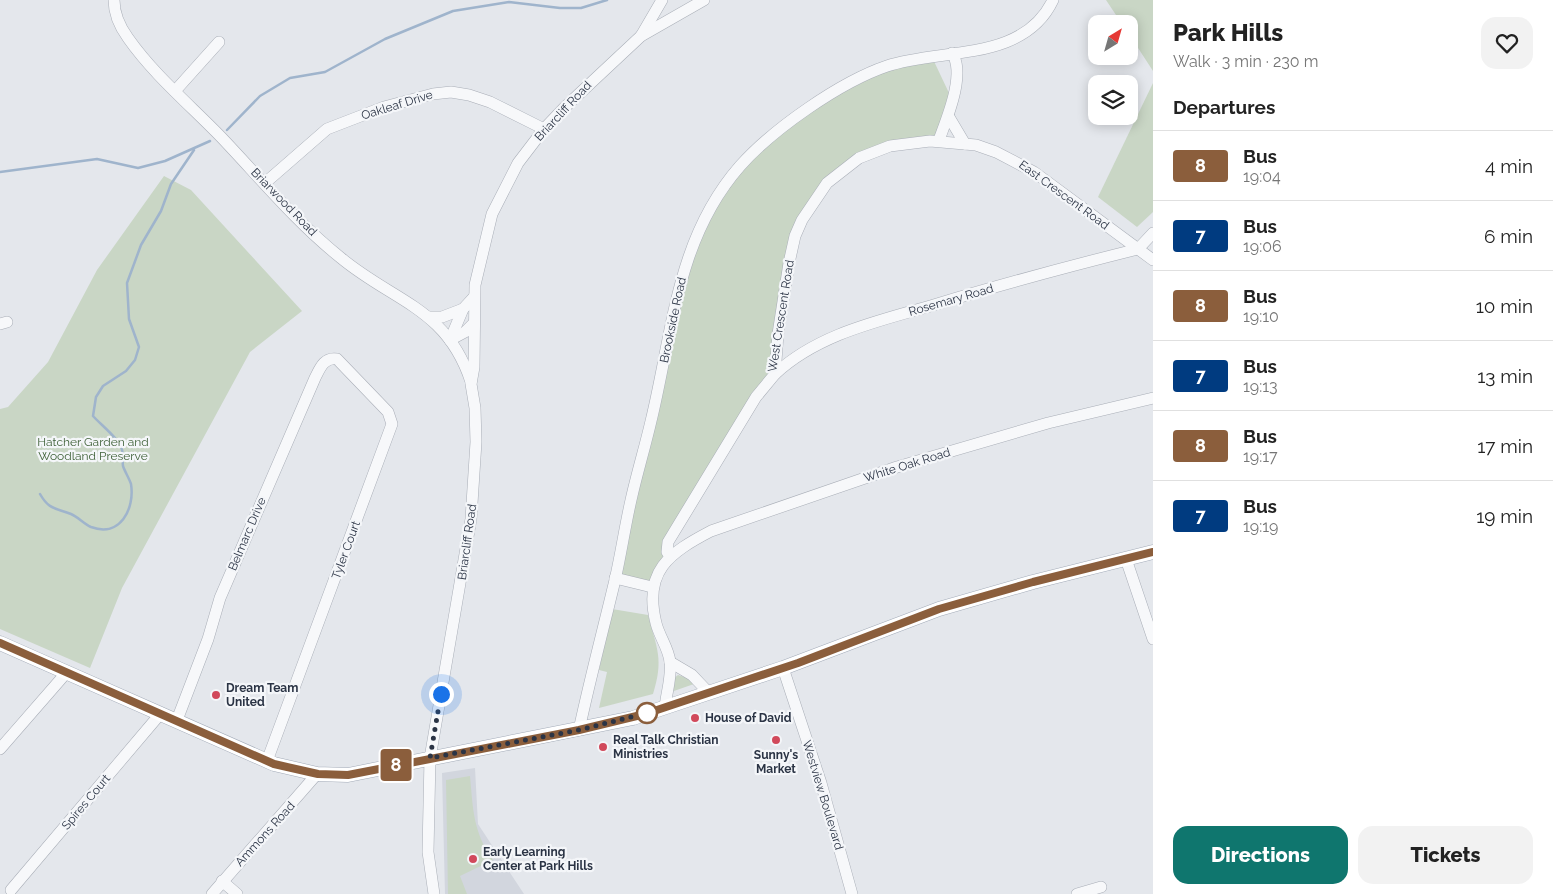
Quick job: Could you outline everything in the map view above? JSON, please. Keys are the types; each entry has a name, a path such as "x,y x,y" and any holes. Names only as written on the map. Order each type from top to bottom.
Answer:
{"main road":[{"path":"0,642 267,761 318,774 348,775 579,730 665,708 783,668 947,606 1153,552"}],"street":[{"name":"Briarwood Road","path":"114,0 118,19 127,38 175,91 339,257 375,284 430,318 458,352 472,384"},
{"path":"641,36 662,0"},
{"name":"Briarcliff Road","path":"434,894 428,852 430,758 472,519 476,442 476,408 472,384 474,297 492,214 510,176 544,129 600,72 641,36 704,0"},
{"path":"939,140 949,117 959,70 978,49 1005,44 1021,36 1039,20 1053,0"},
{"path":"175,91 219,42"},
{"name":"Brookside Road","path":"579,730 615,578 631,498 659,389 675,299 700,228 716,198 741,164 777,132 818,102 885,67 978,49"},
{"path":"952,53 959,70"},
{"name":"Oakleaf Drive","path":"265,183 326,130 384,107 433,94 451,92 476,98 544,129"},
{"path":"949,117 965,144"},
{"name":"East Crescent Road","path":"939,140 996,152 1016,160 1153,260"},
{"name":"West Crescent Road","path":"652,587 657,575 670,556 666,552 668,542 756,397 775,374 778,334 795,236 802,220 818,194 842,170 871,152 910,142 939,140"},
{"path":"1138,249 1153,233"},
{"name":"Rosemary Road","path":"775,374 801,352 832,337 967,295 1138,249"},
{"path":"450,340 463,309 474,297"},
{"path":"430,318 442,317 463,309"},
{"path":"450,340 474,323"},
{"name":"Belmarc Drive","path":"177,720 208,639 220,598 322,363 333,358"},
{"name":"Tyler Court","path":"267,761 392,424 388,412 340,361 333,358"},
{"name":"White Oak Road","path":"670,556 711,531 897,467 1048,423 1153,398"},
{"path":"1126,559 1153,639"},
{"path":"615,578 652,587 656,624 670,662 665,708"},
{"path":"670,662 692,675 709,693"},
{"name":"Westview Boulevard","path":"783,668 821,783 852,894"},
{"path":"0,749 67,672"},
{"name":"Spires Court","path":"11,890 161,713"},
{"name":"Ammons Road","path":"212,894 318,774"},
{"path":"222,881 237,894"},
{"path":"1077,894 1101,887"}],"shaded area":[{"name":"Early Learning Center at Park Hills","path":"475,768 478,824 524,894 445,894 442,773"}],"green space":[{"path":"1106,0 1153,0 1153,71 1138,48 1138,15 1116,15"},
{"path":"931,55 949,93 939,140 871,152 827,184 802,220 775,374 667,552 652,587 615,578 699,228 741,164 797,117 862,77"},
{"path":"1153,83 1153,212 1137,227 1098,197 1133,125 1138,125 1138,114"},
{"name":"Hatcher Garden and Woodland Preserve","path":"164,176 191,190 302,311 250,352 122,588 90,668 0,629 0,409 8,407 48,362 97,270"},
{"path":"612,609 648,615 658,654 658,672 653,694 599,708 607,672 599,670"},
{"path":"678,675 687,678 694,684 671,692 674,678"},
{"path":"470,776 475,820 481,840 493,860 460,876 467,894 448,894 446,780"}],"waterway":[{"path":"227,130 260,96 290,78 325,72 385,39 453,11 509,2 560,8 581,8 607,0"},
{"path":"0,172 97,159 138,168 165,161 210,141"},
{"path":"40,494 50,506 74,515 91,527 101,529 117,525 128,511 132,493 131,484 123,466 122,449 116,439 93,416 96,397 103,386 126,371 135,360 139,347 129,319 127,283 141,245 161,211 171,184 194,150"}],"bus line":[{"name":"8","path":"0,643 274,764 328,776 348,775 579,730 645,714 798,663 939,609 984,595 1153,552"}],"place":[{"name":"Dream Team United","path":"216,695"},
{"name":"House of David","path":"695,718"},
{"name":"Sunny's Market","path":"776,740"},
{"name":"Real Talk Christian Ministries","path":"603,747"},
{"name":"Early Learning Center at Park Hills","path":"473,859"}],"route":[{"path":"441,694 430,758 579,730 647,713"}]}
